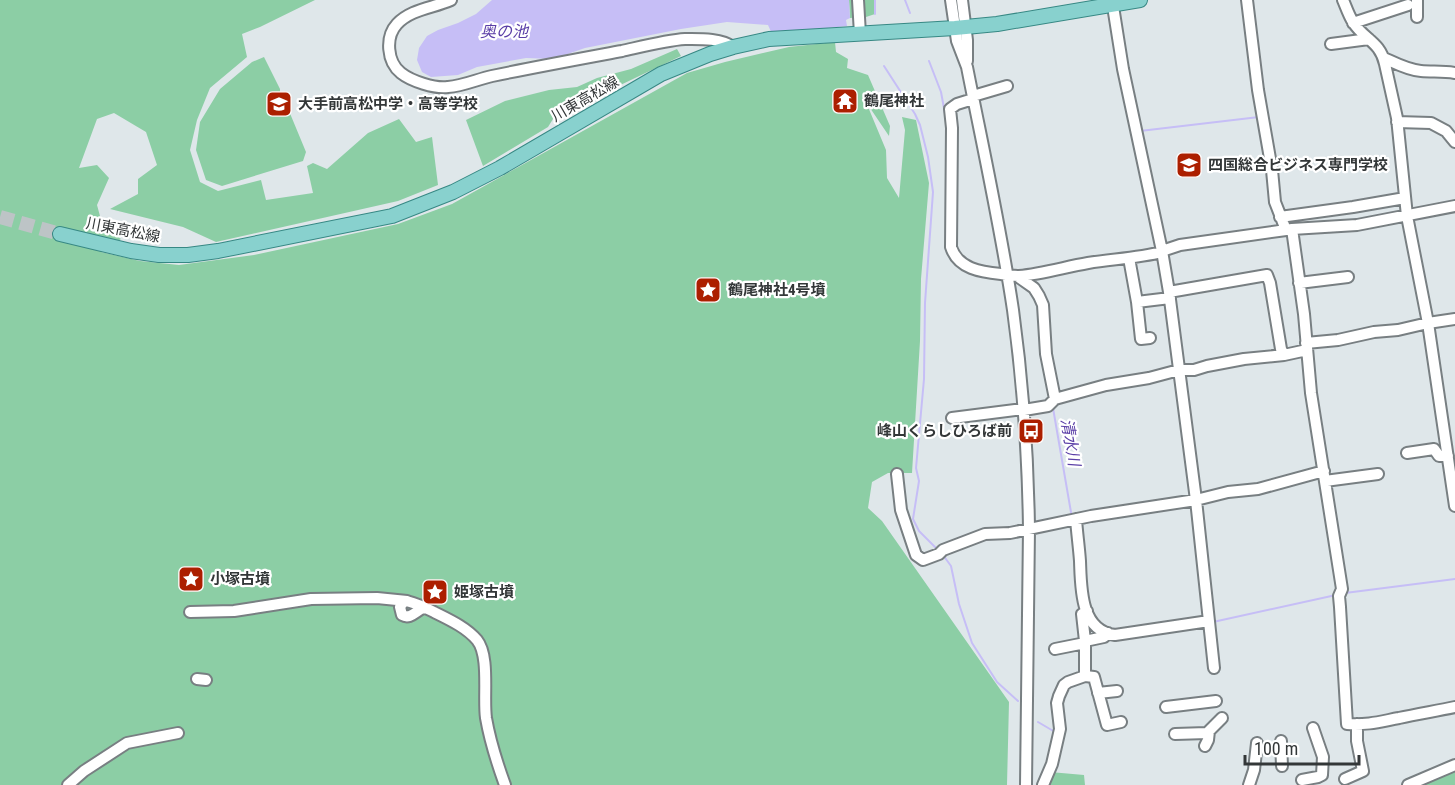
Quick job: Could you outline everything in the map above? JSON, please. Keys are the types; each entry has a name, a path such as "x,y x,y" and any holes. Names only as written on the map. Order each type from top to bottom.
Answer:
{"main road":[{"name":"川東高松線","path":"60,234 131,251 159,255 188,255 392,216 453,192 500,168 661,74 733,47 769,39 997,24 1113,2 1140,0"}],"street":[{"path":"451,0 415,11 406,17 397,24 391,34 389,44 391,58 401,73 434,87 449,87 491,76 683,39 717,41 733,47"},
{"path":"858,0 861,34"},
{"path":"951,0 960,27 973,98 1012,275 1024,410 1028,487 1026,785"},
{"path":"960,27 962,0"},
{"path":"1247,0 1275,202 1289,229 1299,284 1311,393 1342,589 1339,596 1347,724 1379,723 1455,708"},
{"path":"1343,0 1353,23 1377,45 1384,58 1397,123 1407,216 1428,323 1455,506"},
{"path":"1113,2 1123,69 1169,295 1196,500 1214,668"},
{"path":"1353,23 1412,2 1418,17"},
{"path":"1331,45 1369,39"},
{"path":"1384,58 1420,71 1455,74"},
{"path":"1007,86 957,104 950,109 952,128 951,247 953,254 960,262 971,269 1012,275 1148,256 1180,245 1289,229 1357,225 1455,206"},
{"path":"1397,123 1431,123 1446,131 1455,142"},
{"path":"1281,217 1405,198"},
{"path":"1130,258 1141,339 1150,338"},
{"path":"1012,275 1034,288 1043,305 1052,401"},
{"path":"1137,302 1267,275 1284,355"},
{"path":"1299,284 1348,277"},
{"path":"952,418 1024,410 1106,385 1244,359 1284,355 1306,346 1455,319"},
{"path":"1407,453 1434,449 1440,456 1448,456"},
{"path":"897,474 901,510 916,555 923,560 985,534 1010,533 1324,476 1378,474"},
{"path":"1072,520 1084,612 1085,676"},
{"path":"190,612 234,610 312,599 377,598 407,601 447,618 478,641 483,655 485,715 491,746 505,785"},
{"path":"1084,612 1106,635"},
{"path":"1055,649 1106,635 1209,621"},
{"path":"1043,785 1052,764 1060,729 1057,703 1064,685 1085,676 1094,677 1107,725 1122,722"},
{"path":"1098,693 1117,691"},
{"path":"1166,706 1216,701"},
{"path":"1175,734 1207,733 1222,718"},
{"path":"1345,779 1363,771 1357,741 1357,724"},
{"path":"1302,780 1318,777 1323,780 1323,757 1313,728"},
{"path":"1205,746 1209,731"},
{"path":"68,785 104,757 127,743 177,733"},
{"path":"1281,741 1282,766"},
{"path":"1249,785 1254,770 1257,743"},
{"path":"1408,785 1455,765"}],"green space":[{"path":"0,0 315,0 242,34 247,57 210,88 197,120 190,150 200,182 218,191 261,180 266,200 313,193 307,166 313,163 327,169 368,133 399,119 416,142 432,137 438,185 398,201 216,242 183,227 110,209 138,194 138,179 157,165 146,132 114,113 97,119 79,168 97,165 109,178 97,205 103,227 121,239 101,252 140,261 179,265 254,255 398,224 452,204 687,73 789,47 835,42 836,52 848,59 847,68 868,75 890,126 889,136 866,102 886,150 887,178 899,198 905,130 902,117 916,120 929,183 921,279 920,341 912,473 888,473 872,482 868,508 882,521 1009,702 1007,785 0,785"},
{"path":"849,0 874,0 875,14 850,18"},
{"path":"677,49 681,56 610,90 597,92 553,119 548,127 483,166 466,120 505,101 549,90 577,87 597,78 631,69"},
{"path":"264,57 280,89 280,104 284,113 289,111 306,152 303,161 222,186 206,180 196,150 200,122 220,89 252,62"},
{"path":"1455,768 1455,785 1422,785"},
{"path":"1050,772 1084,775 1085,785 1045,785"}],"water":[{"name":"奥の池","path":"492,0 849,0 850,18 846,20 847,26 772,34 768,25 727,22 585,48 553,59 526,58 477,67 458,75 431,77 422,72 417,60 419,48 427,36 476,14"}],"waterway":[{"path":"875,0 875,14"},
{"name":"清水川","path":"905,0 910,13"},
{"name":"清水川","path":"929,61 941,92 946,119"},
{"path":"884,66 920,125 933,192 925,303 924,379 916,468 919,481 913,519 919,531 937,549"},
{"path":"1140,131 1259,117"},
{"name":"清水川","path":"1053,408 1072,518"},
{"path":"943,555 951,566 959,604 972,643 997,682 1018,701"},
{"path":"1345,593 1455,579"},
{"path":"1213,622 1336,595"},
{"path":"1038,722 1055,732"}],"tunnel":[{"path":"0,217 60,234"}],"place":[{"name":"鶴尾神社","path":"845,101"},
{"name":"大手前高松中学・高等学校","path":"279,104"},
{"name":"四国総合ビジネス専門学校","path":"1189,165"},
{"name":"鶴尾神社4号墳","path":"708,290"},
{"name":"峰山くらしひろば前","path":"1031,431"},
{"name":"小塚古墳","path":"191,579"},
{"name":"姫塚古墳","path":"435,592"}]}
